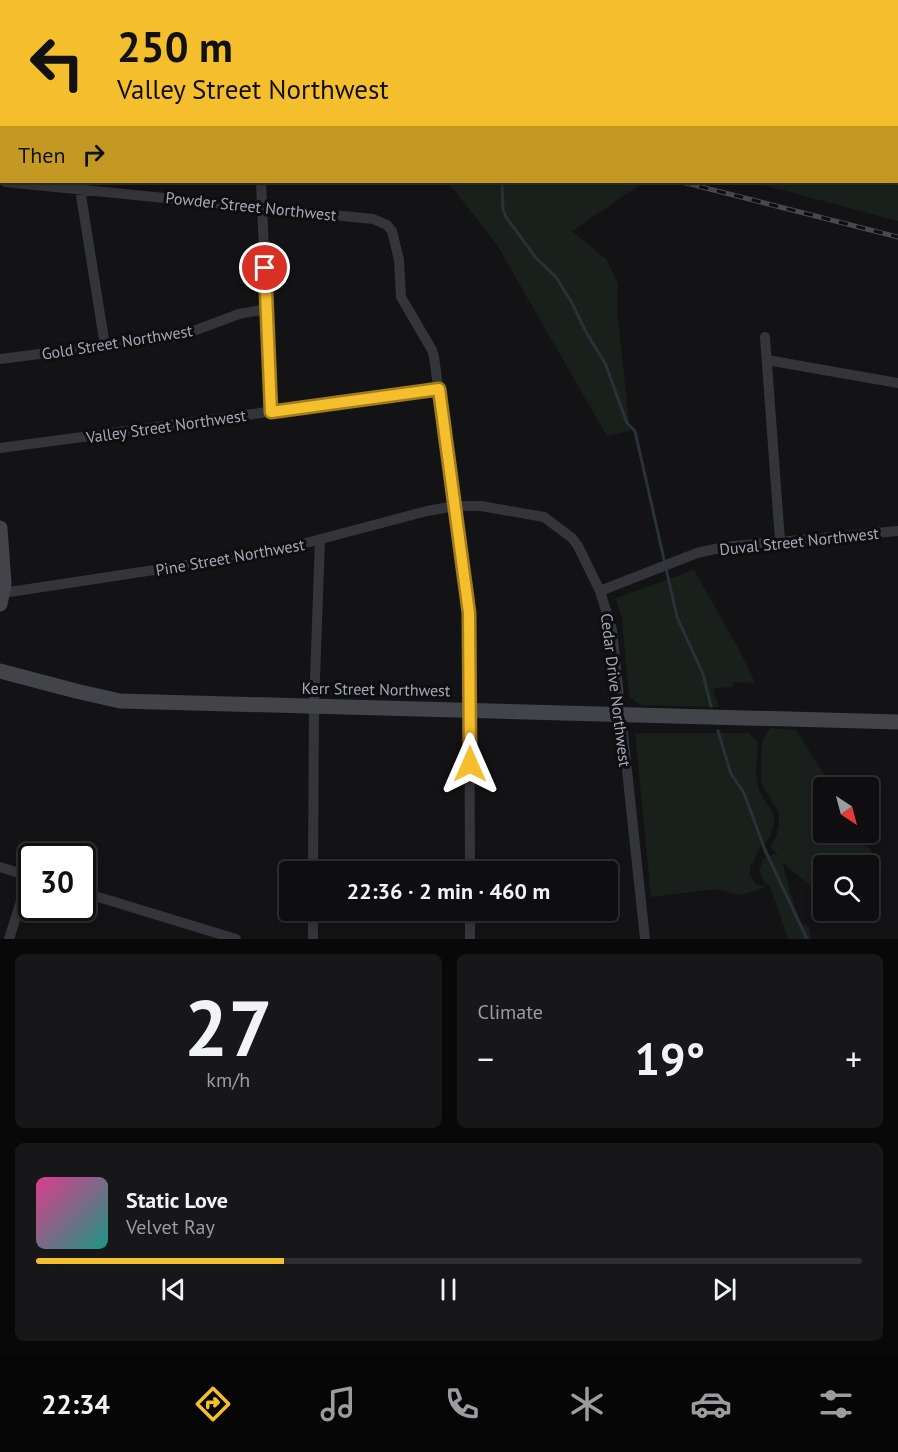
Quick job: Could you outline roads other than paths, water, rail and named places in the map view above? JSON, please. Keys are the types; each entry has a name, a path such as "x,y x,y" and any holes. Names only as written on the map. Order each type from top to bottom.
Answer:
{"street":[{"name":"Powder Street Northwest","path":"22,183 80,189 99,186 262,208 373,219 387,225 392,231 399,260 400,297 432,350 439,389"},
{"path":"261,183 271,412"},
{"path":"80,189 105,346"},
{"name":"Gold Street Northwest","path":"0,359 188,333 239,314 267,309"},
{"path":"765,337 780,541"},
{"path":"767,360 898,383"},
{"path":"439,389 469,613 470,861"},
{"name":"Valley Street Northwest","path":"0,448 439,389"},
{"name":"Pine Street Northwest","path":"1,598 272,552 427,511 455,506"},
{"name":"Cedar Drive Northwest","path":"455,506 481,506 544,516 572,538 578,546 600,591 612,630 645,939"},
{"path":"0,528 3,552 1,598"},
{"name":"Duval Street Northwest","path":"600,591 697,553 724,547 898,531"},
{"path":"313,861 314,706 320,540"},
{"name":"Kerr Street Northwest","path":"0,671 120,700 898,722"},
{"path":"0,867 18,872"},
{"path":"96,896 236,939"},
{"path":"9,939 18,912"},
{"path":"313,921 313,939"},
{"path":"470,921 470,939"}],"waterway":[{"path":"502,183 503,209 506,217 536,258 556,277 572,303 605,363 627,423 635,431 677,617 703,674 711,706"},
{"path":"718,731 731,774 744,793 765,850 807,939"}],"railway":[{"path":"686,183 898,237"}]}
